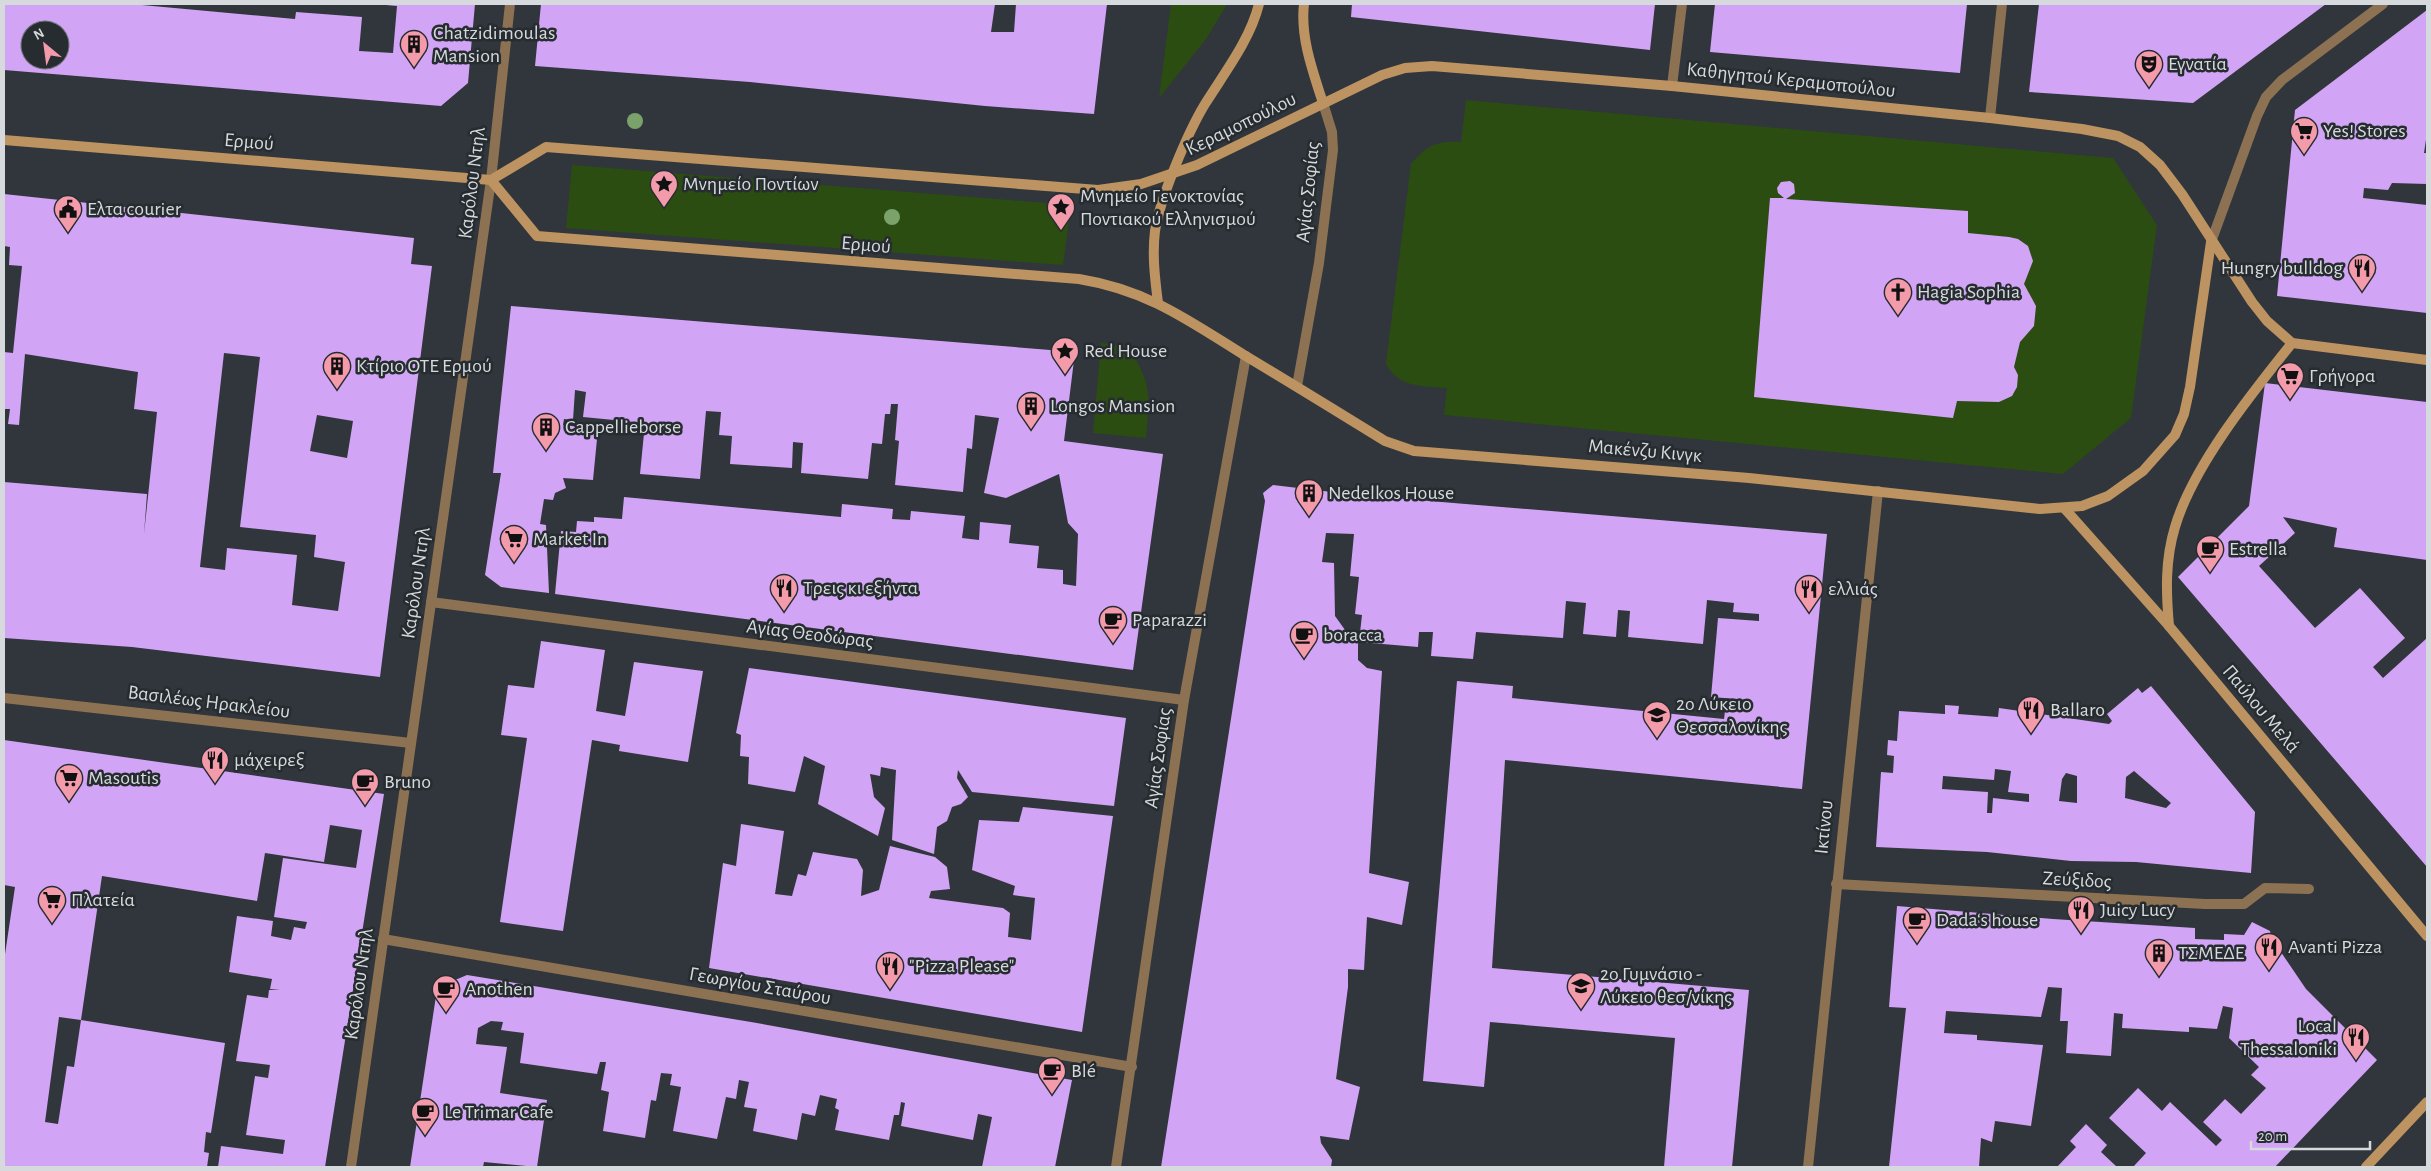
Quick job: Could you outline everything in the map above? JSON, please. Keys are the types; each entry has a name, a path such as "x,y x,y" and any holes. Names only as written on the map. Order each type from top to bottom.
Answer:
{"main road":[{"path":"1158,303 1153,265 1155,230 1192,128 1250,30 1259,4"},
{"name":"Αγίας Σοφίας","path":"1304,4 1303,16 1307,51 1323,103"},
{"name":"Καθηγητού Κεραμοπούλου","path":"1323,103 1382,75 1405,68 1432,66 1672,86 1990,118 2118,136 2140,147 2168,174 2211,242 2267,321 2292,343"},
{"name":"Κεραμοπούλου","path":"1174,174 1197,166 1323,103"},
{"name":"Ερμού","path":"4,140 491,180 537,236 1079,279 1117,286 1158,303 1246,356"},
{"path":"491,180 546,147 1075,190 1126,187 1174,174"},
{"name":"Μακένζυ Κινγκ","path":"1246,356 1385,440 1414,451 1749,478 2040,509 2065,508 2095,502 2122,488 2154,461 2175,435 2184,414 2190,387 2211,242"},
{"path":"2169,626 2167,568 2180,514 2223,436 2292,343 2427,360"},
{"name":"Παύλου Μελά","path":"2065,508 2169,626 2427,936"},
{"path":"2366,1167 2427,1102"}],"street":[{"name":"Καρόλου Ντηλ","path":"351,1167 491,180 510,4"},
{"path":"1672,86 1682,4"},
{"path":"1990,118 2002,4"},
{"path":"2211,242 2266,96 2282,80 2383,4"},
{"name":"Αγίας Σοφίας","path":"1298,386 1319,263 1333,150 1332,132 1323,103"},
{"name":"Αγίας Σοφίας","path":"1116,1167 1184,700 1246,356"},
{"name":"Ικτίνου","path":"1808,1167 1878,491"},
{"name":"Αγίας Θεοδώρας","path":"431,602 1184,700"},
{"name":"Βασιλέως Ηρακλείου","path":"4,698 411,743"},
{"name":"Ζεύξιδος","path":"1836,884 2205,904 2244,904 2265,888 2309,889"},
{"name":"Γεωργίου Σταύρου","path":"383,939 1132,1067"}],"green space":[{"path":"1171,4 1227,4 1206,39 1159,98"},
{"path":"1466,100 2113,158 2157,225 2131,418 2063,474 1444,415 1447,388 1420,386 1404,381 1391,371 1386,363 1411,164 1427,149 1439,143 1461,142"},
{"path":"572,165 1071,205 1063,265 566,228"},
{"path":"1101,343 1128,346 1142,371 1148,390 1146,438 1093,433"}],"building":[{"path":"4,4 131,4 295,19 296,12 362,17 359,51 393,53 397,6 375,4 475,4 468,83 441,106 4,70"},
{"path":"541,4 995,4 991,32 1014,32 1016,4 1107,4 1094,114 985,106 750,82 535,66"},
{"path":"1352,4 1655,4 1650,50 1351,17"},
{"path":"1715,4 1967,4 1960,73 1710,52"},
{"path":"2039,4 2326,4 2193,103 2029,92"},
{"path":"2427,10 2427,133 2424,153 2427,153 2427,184 2392,183 2388,190 2364,188 2363,198 2427,205 2427,313 2277,296 2295,110"},
{"name":"Hagia Sophia","path":"1790,181 1794,184 1795,193 1786,199 1968,211 1968,233 2009,237 2018,239 2028,246 2033,261 2024,284 2036,306 2034,326 2020,342 2014,367 2018,375 2017,387 2012,396 1999,402 1957,401 1953,418 1754,397 1770,198 1784,198 1778,193 1777,188 1781,182"},
{"path":"4,194 414,238 411,264 432,266 380,677 132,647 4,638 4,482 147,494 144,534 157,412 134,409 138,372 25,354 19,425 8,424 10,409 4,409 4,352 13,353 22,266 9,265 10,247 4,246","holes":["224,353 260,357 240,527 316,535 314,557 345,562 338,611 292,605 297,555 227,548 225,570 200,567","317,415 353,421 347,458 310,451"]},
{"path":"511,306 1075,352 1064,441 1163,454 1133,670 555,594 561,531 576,532 577,521 594,522 594,517 622,519 624,497 841,517 842,504 893,509 892,519 910,520 911,511 965,516 962,538 979,540 980,522 1011,525 1009,543 1039,546 1037,568 1063,570 1063,584 1076,586 1078,534 1068,523 1059,474 1006,498 984,493 999,418 975,415 972,449 967,448 963,492 895,485 899,441 895,440 898,404 891,404 890,414 885,414 882,444 872,443 868,479 801,473 803,443 793,442 792,468 730,464 732,436 719,435 721,412 706,411 700,479 640,474 645,423 583,417 586,392 575,390 573,420 564,419 563,425 598,429 593,480 563,478 566,488 555,493 553,500 544,499 540,524 546,525 549,593 501,587 485,575 501,473 493,473"},
{"path":"2265,383 2427,402 2427,560 2334,547 2337,528 2283,517 2295,533 2259,566 2315,628 2360,588 2405,638 2373,667 2383,678 2427,638 2427,867 2178,577 2249,506"},
{"path":"1273,485 1357,495 1827,534 1802,789 1505,760 1492,968 1749,990 1732,1167 1664,1167 1675,1038 1490,1022 1484,1087 1423,1081 1457,681 1513,686 1512,698 1724,719 1726,704 1750,706 1751,700 1711,697 1718,618 1759,621 1759,614 1733,612 1734,603 1707,600 1703,644 1628,637 1630,611 1618,610 1616,637 1583,634 1586,603 1566,601 1563,638 1476,632 1473,659 1431,656 1433,632 1419,632 1418,647 1359,642 1362,615 1355,614 1359,577 1350,576 1354,534 1326,533 1322,562 1334,563 1335,616 1353,641 1358,642 1358,660 1367,668 1382,671 1369,873 1409,882 1402,925 1367,917 1364,970 1348,969 1348,987 1336,1079 1360,1087 1349,1140 1320,1136 1321,1143 1332,1160 1331,1167 1161,1167 1265,501 1263,493"},
{"path":"541,641 605,650 596,711 625,716 634,662 703,671 688,762 619,751 620,745 592,740 563,931 500,922 527,738 501,735 508,685 534,688"},
{"path":"749,668 1126,718 1114,806 972,792 958,770 957,778 968,797 961,804 952,807 947,821 937,827 934,854 892,840 896,770 881,767 880,776 870,774 874,797 885,808 878,836 818,804 825,766 804,756 795,792 748,784 749,757 740,756 741,735 736,733"},
{"path":"2151,686 2255,812 2251,873 2136,862 2071,861 1987,852 1876,847 1881,772 1893,773 1894,756 1887,755 1888,740 1897,741 1899,711 1945,714 1945,705 1959,706 1958,714 1998,717 1999,708 2109,724 2112,721 2107,714 2138,688 2142,693","holes":["1995,769 2011,771 2008,792 2029,794 2029,802 1993,798 1992,813 1987,813 1988,792 1942,789 1943,776 1994,780","2134,771 2171,803 2166,808 2125,798 2126,777","2066,773 2077,776 2077,803 2059,801 2062,779"]},
{"path":"4,740 384,794 325,1167 218,1167 221,1146 283,1154 285,1140 246,1135 255,1076 268,1078 270,1065 236,1061 247,995 268,998 269,990 280,990 270,989 272,979 229,972 237,916 273,921 271,936 291,940 294,927 305,929 307,922 274,917 283,858 356,868 362,830 330,825 324,862 265,853 257,901 102,876 81,1020 225,1043 211,1133 206,1132 204,1152 209,1153 207,1167 4,1167 4,961 15,887 4,885","holes":["59,1017 81,1020 74,1067 67,1066 58,1124 45,1122"]},
{"path":"1023,807 1113,816 1082,1032 709,968 723,863 736,866 741,824 784,831 775,894 792,896 798,874 806,876 813,852 857,859 863,870 861,896 879,890 890,846 935,857 947,867 950,889 931,891 929,898 1003,908 1010,913 1008,937 1031,940 1035,898 1013,895 1015,886 972,870 979,820 1019,822"},
{"path":"1897,906 2195,928 2195,939 2224,940 2224,934 2244,935 2252,922 2270,931 2272,939 2306,989 2377,1060 2275,1167 2133,1167 2146,1153 2109,1118 2138,1088 2162,1111 2170,1102 2216,1146 2222,1140 2203,1122 2225,1099 2241,1114 2266,1088 2251,1075 2259,1067 2229,1038 2233,1008 2223,1006 2217,1029 2189,1027 2189,1032 2122,1028 2123,1014 2114,1013 2111,1056 2066,1053 2068,1021 2060,1021 2062,988 2048,987 2041,1017 1946,1011 1944,1033 1977,1035 1977,1040 2043,1045 2031,1126 1995,1121 1992,1142 1981,1138 1979,1167 1889,1167 1906,1008 1889,1007"},
{"path":"467,975 751,1022 1072,1080 1055,1167 982,1167 992,1117 978,1114 973,1140 901,1126 905,1103 901,1102 899,1115 894,1115 889,1140 835,1130 839,1110 835,1108 837,1099 820,1095 815,1116 802,1113 797,1140 753,1131 757,1109 744,1107 749,1082 739,1080 736,1099 726,1097 717,1139 673,1131 681,1087 670,1085 672,1074 661,1073 656,1101 651,1100 645,1138 603,1131 609,1092 601,1090 606,1062 600,1062 597,1074 520,1063 524,1033 501,1030 503,1022 491,1021 478,1028 476,1044 507,1047 500,1093 547,1100 537,1167 484,1162 483,1167 410,1167 436,996 448,983"},
{"path":"2086,1124 2107,1145 2101,1152 2117,1167 2057,1167 2076,1147 2070,1141"}],"place":[{"name":"Chatzidimoulas Mansion","path":"414,68"},
{"name":"Εγνατία","path":"2149,88"},
{"name":"Yes! Stores","path":"2304,155"},
{"name":"Μνημείο Ποντίων","path":"664,208"},
{"name":"Μνημείο Γενοκτονίας Ποντιακού Ελληνισμού","path":"1061,231"},
{"name":"Ελτα courier","path":"68,233"},
{"name":"Hungry bulldog","path":"2362,292"},
{"name":"Hagia Sophia","path":"1898,316"},
{"name":"Red House","path":"1065,375"},
{"name":"Κτίριο ΟΤΕ Ερμού","path":"337,390"},
{"name":"Γρήγορα","path":"2290,400"},
{"name":"Longos Mansion","path":"1031,430"},
{"name":"Cappellieborse","path":"546,451"},
{"name":"Nedelkos House","path":"1309,517"},
{"name":"Market In","path":"514,563"},
{"name":"Estrella","path":"2210,573"},
{"name":"Τρεις κι εξήντα","path":"784,612"},
{"name":"ελλιάς","path":"1809,613"},
{"name":"Paparazzi","path":"1113,644"},
{"name":"boracca","path":"1304,659"},
{"name":"Ballaro","path":"2031,734"},
{"name":"2ο Λύκειο Θεσσαλονίκης","path":"1657,739"},
{"name":"μάχειρεξ","path":"215,784"},
{"name":"Masoutis","path":"69,802"},
{"name":"Bruno","path":"365,806"},
{"name":"Πλατεία","path":"52,924"},
{"name":"Juicy Lucy","path":"2081,934"},
{"name":"Dada‘s house","path":"1917,944"},
{"name":"Avanti Pizza","path":"2269,971"},
{"name":"ΤΣΜΕΔΕ","path":"2159,977"},
{"name":"\"Pizza Please\"","path":"890,990"},
{"name":"2ο Γυμνάσιο - Λύκειο θεσ/νίκης","path":"1581,1010"},
{"name":"Anothen","path":"446,1013"},
{"name":"Local Thessaloniki","path":"2356,1061"},
{"name":"Blé","path":"1052,1095"},
{"name":"Le Trimar Cafe","path":"425,1136"}]}
